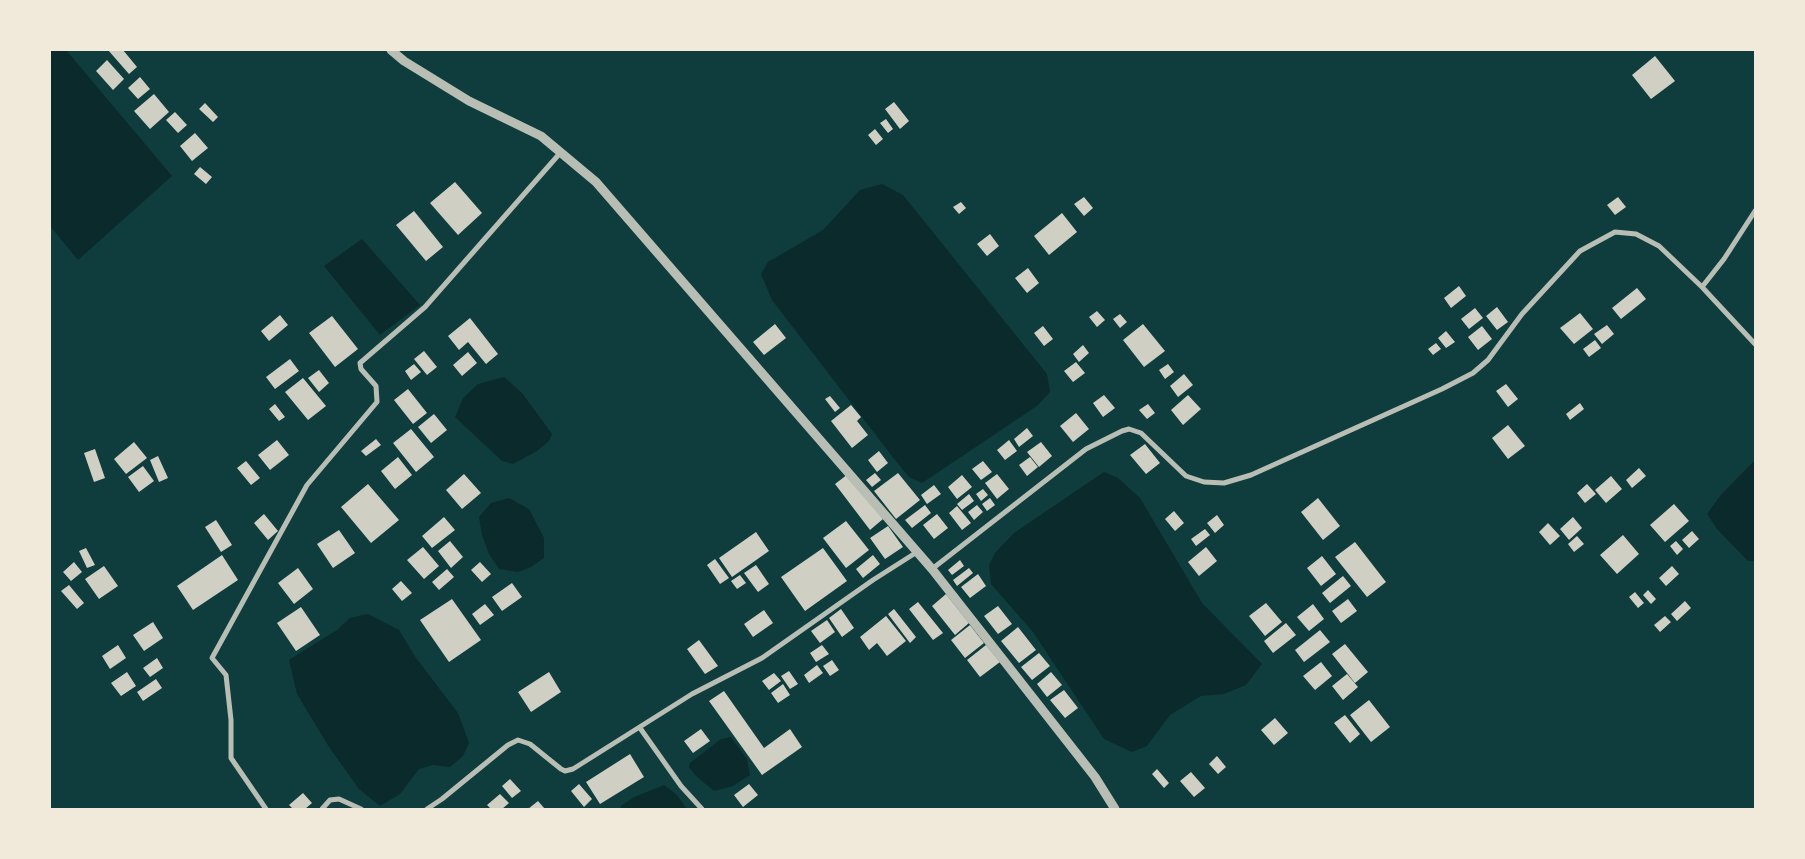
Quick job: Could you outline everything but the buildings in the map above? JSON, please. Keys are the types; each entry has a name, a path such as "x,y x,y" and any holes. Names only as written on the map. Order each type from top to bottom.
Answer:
{"street":[{"path":"391,50 404,61 468,101 541,136 596,182 918,552 1089,769 1115,809"},
{"path":"266,809 231,758 231,720 226,675 212,658 307,485 377,402 376,386 361,369 360,363 425,307 561,152"},
{"path":"1702,287 1724,259 1755,210"},
{"path":"932,569 1086,449 1122,431 1129,429 1142,433 1186,476 1204,482 1224,483 1251,475 1442,389 1478,369 1488,360 1522,314 1580,251 1615,232 1636,234 1649,240 1702,287 1755,344"},
{"path":"427,809 508,745 518,740 530,744 543,756 565,771 573,769 692,694 762,658 873,580 918,552"},
{"path":"640,728 681,786 702,809"},
{"path":"322,809 330,800 339,798 360,809"}],"water":[{"path":"50,50 66,50 172,176 78,260 50,226"},
{"path":"882,184 903,195 1047,374 1050,392 1037,406 922,483 909,477 895,460 772,300 761,274 768,262 823,230 860,190"},
{"path":"362,239 420,305 380,335 324,266"},
{"path":"504,377 522,393 552,434 549,441 537,451 513,464 502,461 455,417 463,398 478,384"},
{"path":"1755,460 1755,561 1748,561 1717,529 1707,514 1720,496"},
{"path":"1104,472 1118,478 1140,498 1202,603 1262,664 1246,685 1224,694 1201,696 1170,715 1147,746 1132,752 1104,739 1033,632 991,584 989,565 995,553 1014,533"},
{"path":"509,498 529,509 544,538 544,558 531,567 518,572 499,569 489,554 482,535 479,517 491,503"},
{"path":"368,614 399,630 416,658 458,713 469,743 463,756 450,767 433,765 419,769 400,794 380,806 359,789 329,747 297,694 289,660 337,630 350,618"},
{"path":"731,737 747,759 750,775 733,786 714,791 696,776 689,767 690,763 721,739"},
{"path":"664,785 677,795 687,809 621,809 621,806 634,797"}]}
